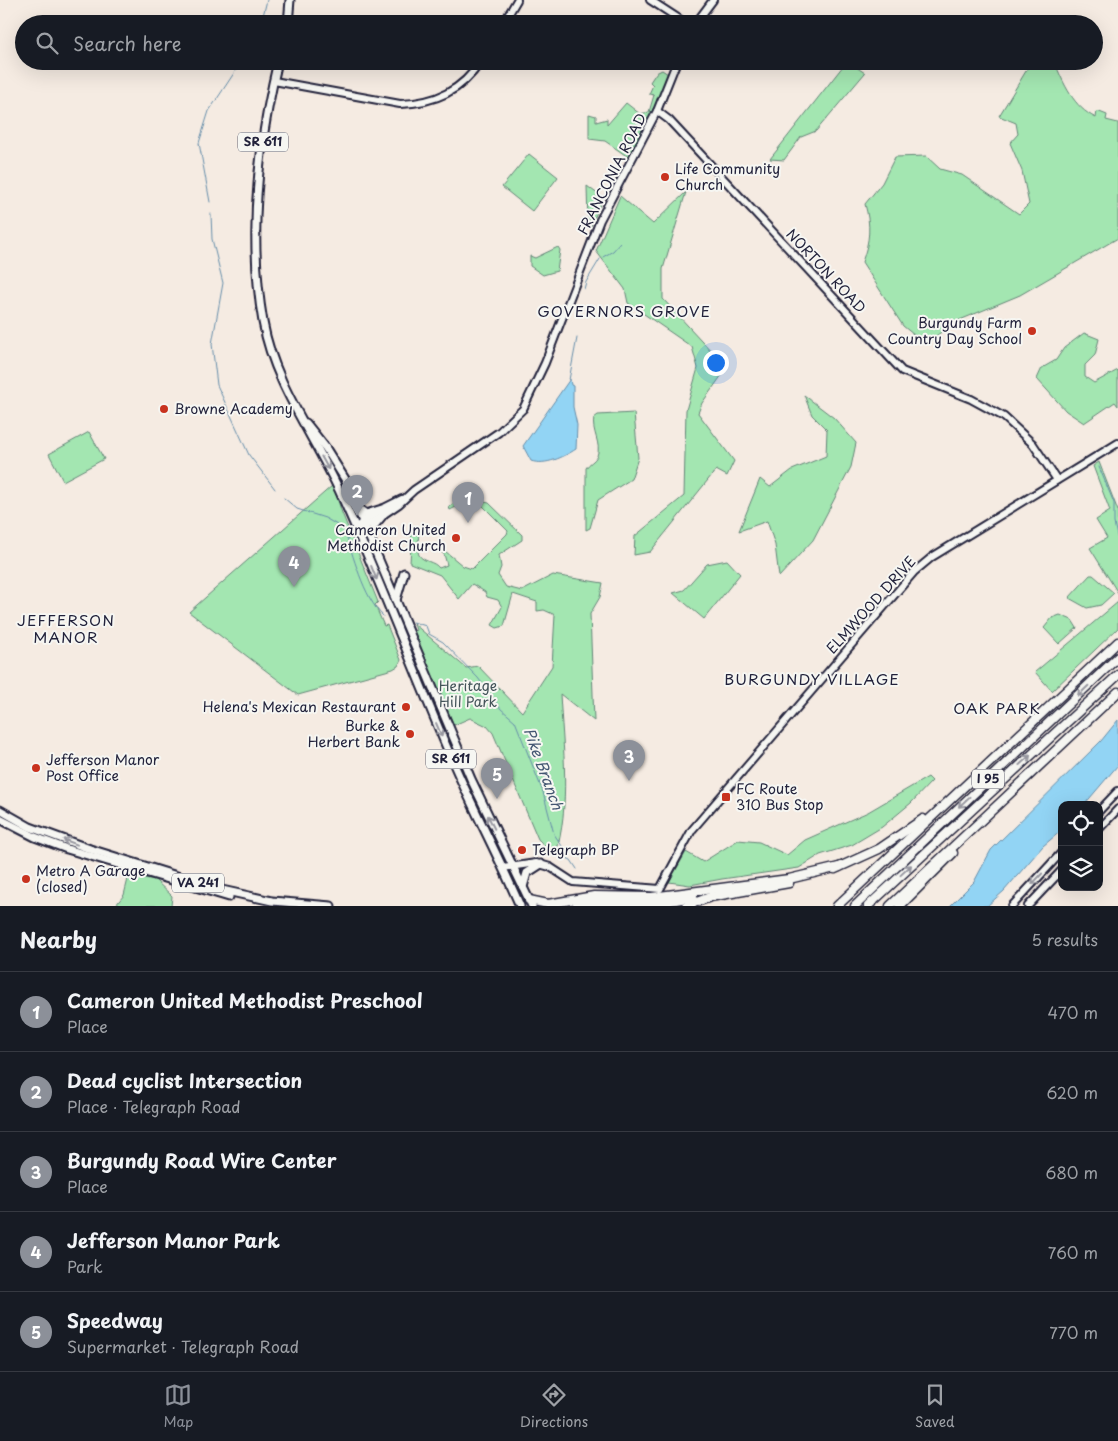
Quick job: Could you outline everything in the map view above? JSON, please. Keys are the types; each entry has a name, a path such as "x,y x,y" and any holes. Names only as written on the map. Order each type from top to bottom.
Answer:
{"highway":[{"name":"I 95","path":"837,906 1118,642"},
{"name":"I 95","path":"857,904 1118,657"},
{"name":"I 95","path":"869,905 1118,675"},
{"name":"I 95","path":"890,906 1118,692"},
{"path":"900,906 1007,795"},
{"path":"686,906 718,896 810,879 840,867 890,842 953,797"},
{"path":"530,903 548,904 594,896 652,897 727,888 840,867"},
{"path":"576,905 600,902 663,903 727,888"}],"main road":[{"path":"289,15 290,0"},
{"name":"SR 611","path":"276,70 265,127 256,222 256,262 263,322 270,353 300,416 334,478 454,766 520,906"},
{"name":"SR 611","path":"300,416 340,469 471,779 530,903"},
{"path":"356,507 366,514 383,512"},
{"path":"378,558 371,533 374,524 383,512"},
{"path":"386,577 391,581 398,581 404,573 396,600"},
{"name":"VA 241","path":"0,810 30,827 76,844 214,888 272,901 331,906"},
{"name":"VA 241","path":"0,820 67,849 220,894 272,906"},
{"path":"523,887 527,873 541,864"},
{"path":"576,905 605,906"}],"street":[{"path":"508,15 516,0"},
{"path":"650,0 673,15"},
{"path":"702,15 713,0"},
{"path":"274,81 400,104 434,98 464,84 474,70"},
{"name":"FRANCONIA ROAD","path":"364,524 400,504 404,498 499,432 518,415 527,402 545,363 600,220 657,111 673,70"},
{"name":"NORTON ROAD","path":"657,111 675,126 902,372 971,398 1004,417 1033,444 1057,480"},
{"name":"ELMWOOD DRIVE","path":"541,864 573,882 660,889 692,830 914,572 940,553 1118,443"},
{"path":"355,528 364,524"},
{"path":"1103,807 1118,791"},
{"path":"1103,825 1118,808"},
{"path":"1012,906 1058,856"},
{"path":"503,868 541,864"},
{"path":"1028,906 1058,874"}],"green space":[{"path":"662,70 668,74 653,112 628,157 605,141 589,139 589,114 596,116 596,122 607,119 607,125 626,103 640,114 649,112 654,95 649,94 653,85 650,82 656,73"},
{"path":"840,70 860,70 865,73 816,131 801,137 784,160 770,159"},
{"path":"1027,70 1058,70 1070,94 1081,108 1096,118 1097,111 1107,115 1106,120 1118,123 1118,238 1020,295 955,322 925,344 903,326 862,262 869,233 865,204 882,183 895,157 926,156 940,169 962,175 1019,214 1029,204 1022,171 1010,143 1018,134 1016,123 999,116"},
{"path":"529,154 558,177 532,211 502,187"},
{"path":"587,186 603,198 590,228 588,226"},
{"path":"686,192 663,269 663,299 727,368 702,403 698,413 734,461 727,476 716,470 650,552 634,555 635,536 684,496 686,410 698,368 692,347 628,303 625,289 596,251 620,196 653,224"},
{"path":"558,247 560,250 557,271 543,275 530,266 530,256 535,258"},
{"path":"1084,333 1099,339 1095,355 1085,365 1085,377 1094,383 1118,370 1118,406 1115,402 1084,423 1066,411 1037,379 1042,368 1056,360 1064,348"},
{"path":"804,395 834,418 856,443 851,467 813,540 779,577 775,545 767,521 739,531 760,479 770,487 792,470 826,456 827,430 812,415"},
{"path":"634,413 638,458 631,479 598,500 590,528 586,530 586,468 596,458 598,451 593,423 594,418 598,415"},
{"path":"89,432 104,459 63,481 49,454"},
{"path":"1099,462 1118,511 1118,593 1090,548 1107,538 1096,520 1110,511 1093,466"},
{"path":"333,485 342,513 378,602 375,605 384,626 387,625 401,660 398,666 393,669 298,695 189,612"},
{"name":"Heritage Hill Park","path":"461,497 489,503 522,535 522,540 499,555 501,567 498,575 506,587 522,591 553,575 603,583 600,597 590,614 594,721 560,694 565,776 563,817 555,857 538,839 493,733 487,726 470,718 454,725 413,632 416,630 414,624 466,668 478,666 522,712 552,666 555,615 544,610 537,611 537,602 513,594 504,626 497,628 492,625 502,607 498,600 487,597 485,592 472,584 459,599 440,575 410,563 412,527 418,531 419,555 439,568 447,565 444,554 438,550 439,546 463,566 472,569 507,534 508,531 480,503 468,501 450,510 449,507"},
{"path":"727,560 740,574 704,619 673,593 684,590 707,564"},
{"path":"1090,575 1093,575 1114,593 1101,605 1087,608 1069,598"},
{"path":"1118,602 1118,628 1052,691 1035,672"},
{"path":"1060,615 1072,620 1077,628 1059,644 1044,628 1052,618"},
{"path":"928,777 932,781 911,803 882,827 852,845 820,855 799,868 690,885 669,882 686,852 703,862 738,840 759,842 787,855 805,840 868,812"},
{"path":"129,875 155,880 172,896 171,906 115,906 124,895"}],"water":[{"path":"570,379 573,386 573,407 577,425 576,449 548,462 531,461 523,446"},
{"path":"1118,720 1118,765 1087,801 1058,801 1058,833 1043,846 1004,891 987,906 950,906 974,882 991,850 1101,741"}],"waterway":[{"name":"Pike Branch","path":"263,15 267,0"},
{"name":"Pike Branch","path":"210,202 199,143 209,111 236,70"},
{"name":"Pike Branch","path":"211,214 212,239 223,283 212,344 217,385 249,455 275,489"},
{"path":"603,257 613,251 620,243"},
{"path":"584,289 586,282 600,259"},
{"path":"569,380 577,338"},
{"path":"1099,467 1114,503 1114,523 1118,540"},
{"name":"Pike Branch","path":"284,498 297,509 325,518 344,529 364,587 383,616"},
{"name":"Pike Branch","path":"413,622 426,626 429,634 443,642 478,678 501,709 515,721 543,792 554,834 562,846 562,856 571,860 577,869"}],"place":[{"name":"Life Community Church","path":"665,177"},
{"name":"Burgundy Farm Country Day School","path":"1032,331"},
{"name":"Browne Academy","path":"164,409"},
{"name":"Dead cyclist Intersection","path":"357,516"},
{"name":"Cameron United Methodist Preschool","path":"468,523"},
{"name":"Cameron United Methodist Church","path":"456,538"},
{"name":"Jefferson Manor Park","path":"294,587"},
{"name":"Helena's Mexican Restaurant","path":"406,707"},
{"name":"Burke & Herbert Bank","path":"410,734"},
{"name":"Jefferson Manor Post Office","path":"36,768"},
{"name":"Burgundy Road Wire Center","path":"629,781"},
{"name":"FC Route 310 Bus Stop","path":"726,797"},
{"name":"Speedway","path":"497,799"},
{"name":"Telegraph BP","path":"522,850"},
{"name":"Metro A Garage (closed)","path":"26,879"}],"district":[{"name":"GOVERNORS GROVE","path":"624,312"},
{"name":"JEFFERSON MANOR","path":"66,630"},
{"name":"BURGUNDY VILLAGE","path":"812,680"},
{"name":"OAK PARK","path":"997,709"}]}
